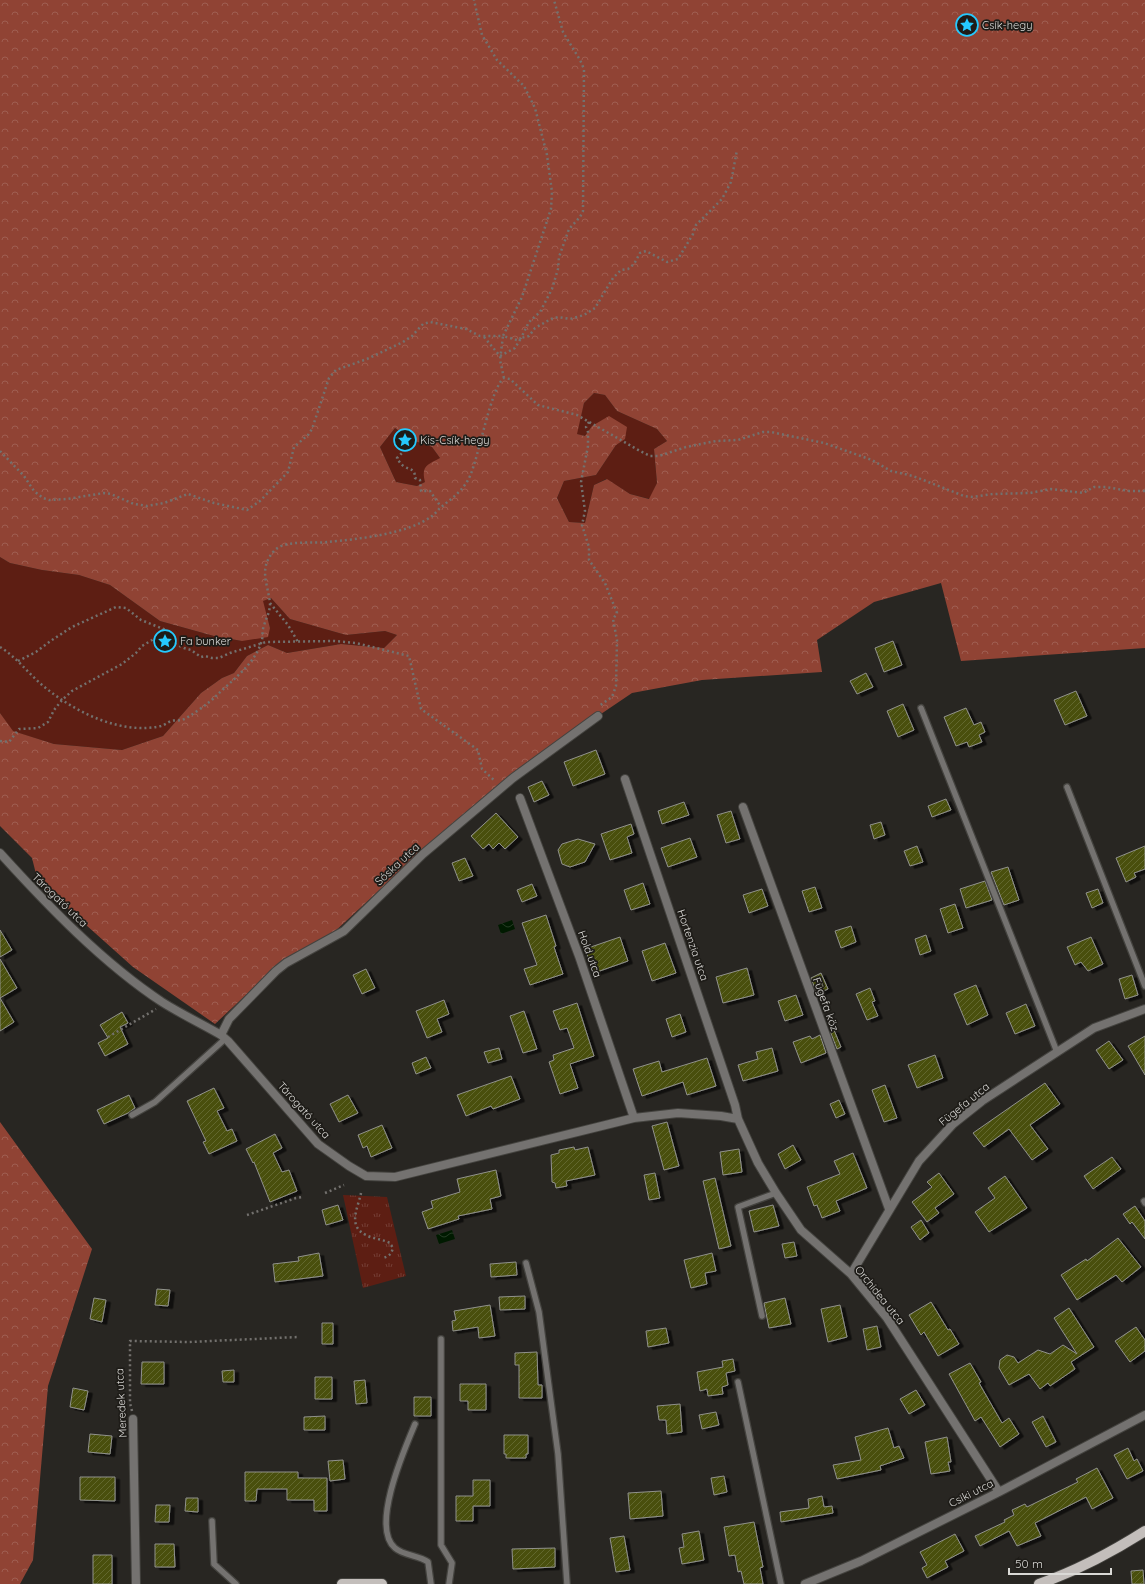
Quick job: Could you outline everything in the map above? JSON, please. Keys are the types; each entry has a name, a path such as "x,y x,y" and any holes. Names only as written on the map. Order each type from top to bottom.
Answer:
{"main road":[{"path":"1039,1584 1059,1581 1145,1531"},
{"path":"342,1584 382,1584"}],"street":[{"name":"Sóska utca","path":"223,1037 229,1019 276,971 344,931 423,854 502,788 598,716"},
{"name":"Hortenzia utca","path":"625,779 735,1105 738,1119"},
{"name":"Hold utca","path":"520,798 579,956 634,1118"},
{"name":"Fügefa köz","path":"743,807 889,1210"},
{"name":"Tárogató utca","path":"0,853 26,882 65,921 131,979 165,1003 223,1037 318,1144 366,1176 395,1177 634,1118 678,1113 721,1116 738,1119"},
{"name":"Fügefa utca","path":"851,1274 919,1161 953,1124 982,1101 1094,1028 1145,1009"},
{"name":"Orchidea utca","path":"738,1119 758,1163 801,1230 851,1274 887,1318 999,1492"},
{"name":"Csiki utca","path":"805,1584 861,1561 999,1492 1145,1415"},
{"name":"Meredek utca","path":"134,1419 136,1584"}],"lane":[{"path":"921,708 1057,1052"},
{"path":"1067,787 1145,986"},
{"path":"132,1115 155,1102 223,1037"},
{"path":"762,1316 738,1207 776,1193"},
{"path":"526,1263 539,1312 558,1454 567,1584"},
{"path":"441,1340 441,1546 452,1563 449,1584"},
{"path":"738,1382 781,1584"},
{"path":"415,1424 397,1471 388,1500 386,1522 392,1545 396,1549 423,1558 428,1562 431,1584"},
{"path":"212,1521 214,1564 236,1584"}],"path":[{"path":"474,0 482,35 497,60 524,86 535,108 547,155 552,192 551,209 522,297 503,336 500,356 504,378"},
{"path":"500,356 515,348 529,322 540,312 552,289 558,269 559,257 569,229 580,217 583,207 584,68 563,32 554,0"},
{"path":"0,451 24,476 34,491 43,498 49,500 67,500 104,493 111,494 134,504 147,506 164,503 188,494 214,503 247,510 260,501 288,472 294,447 310,433 312,429 332,372 389,350 409,338 426,322 466,329 484,336 503,336 516,340 529,336 535,328 551,319 558,317 570,319 584,315 595,308 613,278 621,270 628,269 634,264 640,253 646,250 667,262 678,259 693,234 696,225 722,199 728,188 731,182 737,150"},
{"path":"484,336 500,356"},
{"path":"504,378 510,379 538,404 577,415 640,451 655,456 686,447 716,441 738,440 763,432 771,432 824,442 872,460 891,471 913,476 969,497 993,494 1030,493 1051,489 1083,493 1094,487 1106,487 1129,491 1145,491"},
{"path":"0,647 18,661 38,682 73,708 101,720 138,727 164,725 172,721 183,719 210,702 256,654 261,643 270,603 264,574 271,556 278,547 290,544 327,542 391,532 420,523 432,516 459,492 470,477 480,447 490,407 497,388 504,378"},
{"path":"589,422 586,427 588,432 588,446 581,482 585,511 582,525 589,547 589,560 606,583 617,613 613,619 617,640 616,686 612,697 596,708 598,716"},
{"path":"402,441 400,443 404,448 402,453 397,458 402,465 412,469 415,473 415,478 420,480 421,491 430,491 441,507"},
{"path":"270,603 288,625 298,642"},
{"path":"18,661 36,652 72,628 116,607 126,608 141,620 164,629 172,636 175,644 194,651 201,657 205,656 219,658 261,643 335,641 349,642 409,656 420,709 478,750 482,769 502,788"},
{"path":"0,741 9,742 19,728 38,728 48,722 54,710 72,691 122,664 164,629"},
{"path":"108,1037 165,1003"},
{"path":"325,1193 344,1185"},
{"path":"361,1193 355,1210 354,1222 359,1230 366,1236 390,1243 393,1248 392,1252 389,1256 383,1258"},
{"path":"247,1215 296,1198 304,1197"},
{"name":"Meredek utca","path":"134,1419 130,1403 130,1341 189,1342 298,1337"}],"green space":[{"path":"0,0 1145,0 1145,648 961,661 941,583 874,602 817,640 822,672 702,680 632,693 598,716 426,847 331,935 283,960 215,1024 133,967 38,882 32,858 0,826 0,713 13,731 54,744 122,750 163,736 201,693 222,678 234,673 247,656 268,645 287,653 341,644 384,648 397,635 385,631 346,635 290,619 271,598 263,601 270,628 268,637 242,641 214,636 160,621 110,585 79,575 42,570 10,563 0,557","holes":["594,393 605,395 617,411 657,429 667,441 654,449 657,483 649,499 630,494 607,479 594,485 585,523 569,522 557,498 564,481 596,475 616,445 625,439 627,427 609,416 592,426 585,436 577,434 584,403","395,428 412,440 432,447 440,458 428,464 424,472 425,482 417,486 396,482 380,447"]},
{"path":"594,393 605,395 617,411 657,429 667,441 654,449 657,483 650,499 630,494 606,479 594,485 585,523 569,522 557,498 564,481 596,475 616,445 592,426 585,436 576,434 584,403"},
{"path":"395,428 412,440 432,447 440,458 425,482 417,486 396,482 380,447"},
{"path":"0,557 10,563 42,570 79,575 110,585 160,621 214,636 242,641 270,628 262,601 271,598 290,619 346,635 385,631 397,635 384,648 341,644 287,653 268,645 247,656 234,673 222,678 201,693 163,736 122,750 54,744 12,731 0,713"},
{"path":"0,1122 92,1249 48,1386 33,1560 20,1584 0,1584"},
{"path":"343,1195 387,1197 406,1276 363,1288"}],"water":[{"path":"512,920 515,929 501,934 498,925"},
{"path":"452,1230 455,1239 439,1244 436,1235"}],"building":[{"path":"893,641 902,665 884,672 875,648"},
{"path":"866,673 873,687 857,694 850,681"},
{"path":"1076,691 1087,716 1065,725 1054,700"},
{"path":"903,704 914,730 898,737 887,711"},
{"path":"966,708 974,725 981,722 985,732 979,735 982,742 969,747 967,742 956,746 944,717"},
{"path":"596,750 605,774 573,786 564,762"},
{"path":"542,781 549,795 534,802 528,787"},
{"path":"946,799 951,810 932,817 928,806"},
{"path":"684,802 689,815 662,824 658,811"},
{"path":"731,811 740,839 726,843 717,815"},
{"path":"496,813 518,837 505,849 499,843 493,849 489,844 483,849 471,836"},
{"path":"881,822 885,835 874,839 870,825"},
{"path":"631,824 634,834 627,837 632,853 610,860 601,834"},
{"path":"690,838 697,857 668,867 661,848"},
{"path":"578,839 595,844 585,862 570,867 562,864 558,850 562,844"},
{"path":"917,846 923,862 910,866 904,851"},
{"path":"1145,846 1145,869 1134,873 1136,877 1126,882 1116,858"},
{"path":"465,858 473,876 459,881 452,863"},
{"path":"1008,867 1019,900 1004,905 991,872"},
{"path":"985,881 992,900 966,908 960,889"},
{"path":"643,883 650,904 631,910 624,890"},
{"path":"532,884 537,896 522,902 517,890"},
{"path":"815,887 822,908 809,912 802,891"},
{"path":"762,889 768,906 749,913 743,895"},
{"path":"1098,889 1103,903 1092,908 1086,893"},
{"path":"955,904 963,928 948,933 940,909"},
{"path":"546,915 563,974 530,985 524,969 537,965 522,923"},
{"path":"851,926 856,942 841,948 835,931"},
{"path":"0,930 12,950 0,957"},
{"path":"926,935 931,951 920,955 915,939"},
{"path":"620,937 628,961 594,973 585,949"},
{"path":"1091,937 1103,964 1088,971 1081,962 1075,965 1067,947"},
{"path":"665,943 676,973 652,981 642,951"},
{"path":"0,959 17,988 0,998"},
{"path":"747,968 754,995 723,1003 716,977"},
{"path":"366,969 375,988 362,994 353,975"},
{"path":"821,973 828,989 817,994 811,978"},
{"path":"1132,975 1138,995 1125,999 1119,979"},
{"path":"976,985 988,1015 967,1025 954,994"},
{"path":"870,988 875,1001 872,1002 878,1016 867,1020 856,994"},
{"path":"796,995 803,1015 785,1021 778,1001"},
{"path":"0,998 14,1022 0,1031"},
{"path":"444,1000 449,1014 437,1019 442,1032 427,1038 416,1011"},
{"path":"577,1003 594,1056 570,1064 578,1088 560,1094 549,1062 554,1060 553,1055 574,1048 567,1028 560,1030 553,1011"},
{"path":"1026,1004 1035,1026 1015,1034 1006,1013"},
{"path":"524,1011 537,1049 523,1053 510,1016"},
{"path":"122,1012 128,1023 120,1027 128,1044 105,1056 98,1043 108,1038 100,1025"},
{"path":"680,1014 686,1032 672,1037 666,1019"},
{"path":"834,1030 841,1047 837,1049 830,1031"},
{"path":"820,1035 826,1053 801,1063 793,1042 810,1036 812,1039"},
{"path":"1145,1036 1145,1075 1128,1046"},
{"path":"1109,1041 1123,1060 1109,1069 1096,1050"},
{"path":"499,1048 502,1059 488,1063 484,1052"},
{"path":"772,1048 778,1071 743,1081 738,1065 758,1059 756,1052"},
{"path":"935,1055 943,1078 917,1088 908,1065"},
{"path":"426,1057 431,1068 416,1074 412,1063"},
{"path":"707,1058 716,1086 687,1095 683,1082 642,1096 633,1069 659,1061 662,1072"},
{"path":"511,1076 520,1099 493,1109 491,1106 466,1116 457,1095"},
{"path":"1045,1083 1060,1104 1030,1125 1048,1149 1032,1160 1009,1129 984,1147 973,1133"},
{"path":"885,1085 897,1118 884,1122 872,1090"},
{"path":"214,1088 224,1108 217,1111 227,1131 232,1129 237,1141 209,1154 203,1142 206,1141 187,1101"},
{"path":"129,1095 135,1108 128,1113 104,1124 97,1110"},
{"path":"348,1095 358,1113 339,1122 330,1104"},
{"path":"839,1100 845,1114 836,1118 830,1104"},
{"path":"667,1122 679,1166 664,1170 652,1126"},
{"path":"382,1125 392,1148 371,1157 367,1146 363,1148 358,1135"},
{"path":"275,1134 282,1148 273,1153 282,1172 289,1170 297,1191 270,1202 254,1162 253,1163 246,1149"},
{"path":"793,1145 801,1160 785,1169 778,1154"},
{"path":"574,1147 575,1150 588,1147 595,1175 566,1181 567,1186 556,1188 555,1183 552,1182 551,1155 559,1153 559,1150"},
{"path":"739,1149 742,1172 723,1175 720,1152"},
{"path":"853,1153 867,1188 836,1201 840,1211 822,1218 817,1205 814,1206 807,1187 840,1174 834,1161"},
{"path":"1112,1157 1121,1169 1093,1189 1084,1176"},
{"path":"496,1170 501,1196 490,1199 492,1209 458,1216 459,1219 428,1229 422,1212 433,1208 431,1201 460,1192 457,1179"},
{"path":"655,1173 660,1198 649,1200 644,1175"},
{"path":"939,1173 954,1194 935,1208 939,1213 927,1222 912,1202 932,1187 927,1182"},
{"path":"1005,1176 1027,1208 989,1232 975,1212 995,1198 988,1188"},
{"path":"715,1178 731,1246 719,1249 703,1181"},
{"path":"338,1205 343,1220 326,1225 322,1210"},
{"path":"773,1205 779,1226 754,1232 749,1211"},
{"path":"1135,1206 1145,1221 1145,1239 1132,1222 1130,1224 1123,1214"},
{"path":"921,1220 929,1233 920,1240 911,1227"},
{"path":"1118,1238 1141,1267 1122,1282 1116,1275 1077,1300 1061,1275 1086,1259 1087,1261"},
{"path":"794,1242 797,1256 785,1258 782,1244"},
{"path":"319,1253 323,1276 275,1282 273,1264 299,1261 298,1257"},
{"path":"712,1253 716,1271 705,1273 707,1284 691,1288 684,1260"},
{"path":"516,1262 517,1275 491,1277 490,1264"},
{"path":"157,1289 170,1290 168,1306 155,1305"},
{"path":"525,1296 525,1309 500,1310 499,1297"},
{"path":"94,1298 106,1300 102,1322 90,1319"},
{"path":"785,1298 791,1324 769,1328 764,1303"},
{"path":"931,1302 948,1330 950,1329 959,1344 938,1356 924,1332 921,1335 909,1315"},
{"path":"490,1305 495,1336 479,1338 478,1327 453,1331 452,1321 456,1320 454,1311"},
{"path":"840,1305 847,1337 828,1342 821,1309"},
{"path":"1069,1308 1094,1347 1071,1362 1075,1369 1050,1386 1048,1383 1040,1389 1029,1374 1009,1385 999,1368 1000,1360 1007,1355 1014,1357 1018,1363 1038,1350 1050,1354 1063,1345 1077,1354 1054,1318"},
{"path":"322,1323 333,1323 333,1344 322,1344"},
{"path":"877,1326 881,1347 867,1350 863,1329"},
{"path":"1136,1327 1145,1340 1145,1351 1130,1362 1115,1341"},
{"path":"666,1328 669,1343 648,1347 646,1331"},
{"path":"537,1352 538,1385 542,1385 542,1398 519,1398 519,1365 515,1365 515,1353"},
{"path":"733,1359 735,1371 726,1373 728,1385 722,1387 723,1394 708,1396 707,1389 700,1391 697,1372 723,1367 722,1361"},
{"path":"142,1362 164,1362 164,1384 141,1384"},
{"path":"970,1363 981,1382 979,1383 1002,1423 1009,1418 1019,1434 1000,1447 981,1417 975,1421 949,1374"},
{"path":"234,1370 234,1382 223,1382 222,1371"},
{"path":"315,1377 332,1377 332,1399 315,1399"},
{"path":"365,1380 367,1403 356,1404 354,1381"},
{"path":"460,1384 486,1384 486,1410 468,1410 468,1401 460,1401"},
{"path":"73,1388 88,1391 84,1410 70,1407"},
{"path":"916,1390 925,1405 909,1414 900,1399"},
{"path":"414,1397 431,1397 431,1416 414,1416"},
{"path":"680,1404 682,1432 667,1434 666,1420 659,1420 657,1406"},
{"path":"716,1412 719,1425 702,1429 699,1415"},
{"path":"325,1416 325,1430 304,1430 304,1417"},
{"path":"1043,1416 1056,1442 1046,1447 1032,1422"},
{"path":"888,1428 894,1448 899,1446 904,1458 880,1466 881,1470 837,1479 833,1465 861,1460 855,1437"},
{"path":"90,1434 112,1436 110,1454 88,1452"},
{"path":"504,1435 528,1435 528,1454 526,1454 526,1458 506,1458 506,1454 504,1454"},
{"path":"947,1437 951,1462 948,1462 950,1471 931,1474 925,1442"},
{"path":"1128,1448 1134,1461 1137,1459 1143,1471 1127,1479 1114,1455"},
{"path":"343,1460 345,1479 330,1481 328,1461"},
{"path":"1097,1468 1113,1498 1092,1509 1086,1497 1035,1523 1041,1536 1017,1546 1009,1531 980,1546 975,1536 1005,1522 1004,1520 1014,1515 1012,1510 1025,1504 1027,1507 1078,1482 1076,1479"},
{"path":"245,1472 298,1472 298,1478 327,1478 327,1511 314,1511 314,1500 287,1500 287,1489 257,1489 256,1501 245,1501"},
{"path":"724,1476 727,1492 714,1495 711,1478"},
{"path":"80,1477 115,1477 115,1501 80,1500"},
{"path":"473,1480 490,1480 490,1506 473,1506 473,1521 456,1521 456,1496 473,1496"},
{"path":"661,1491 663,1516 630,1519 628,1493"},
{"path":"822,1496 824,1507 832,1506 833,1513 781,1522 780,1512 809,1508 808,1499"},
{"path":"186,1498 198,1498 198,1512 185,1511"},
{"path":"156,1505 170,1505 169,1522 155,1522"},
{"path":"754,1522 763,1567 760,1568 763,1584 744,1584 741,1571 738,1572 735,1555 729,1556 724,1527"},
{"path":"699,1531 704,1560 682,1564 679,1548 684,1547 682,1534"},
{"path":"955,1534 964,1551 945,1561 948,1567 927,1578 922,1568 927,1565 920,1552"},
{"path":"624,1536 630,1570 616,1572 610,1538"},
{"path":"155,1544 174,1544 175,1567 155,1567"},
{"path":"555,1548 555,1567 513,1569 512,1549"},
{"path":"93,1555 112,1555 112,1584 93,1584"},
{"path":"1143,1570 1144,1584 1132,1584 1131,1571"}],"place":[{"name":"Csík-hegy","path":"967,25"},
{"name":"Kis-Csík-hegy","path":"405,440"},
{"name":"Fa bunker","path":"165,641"}]}
